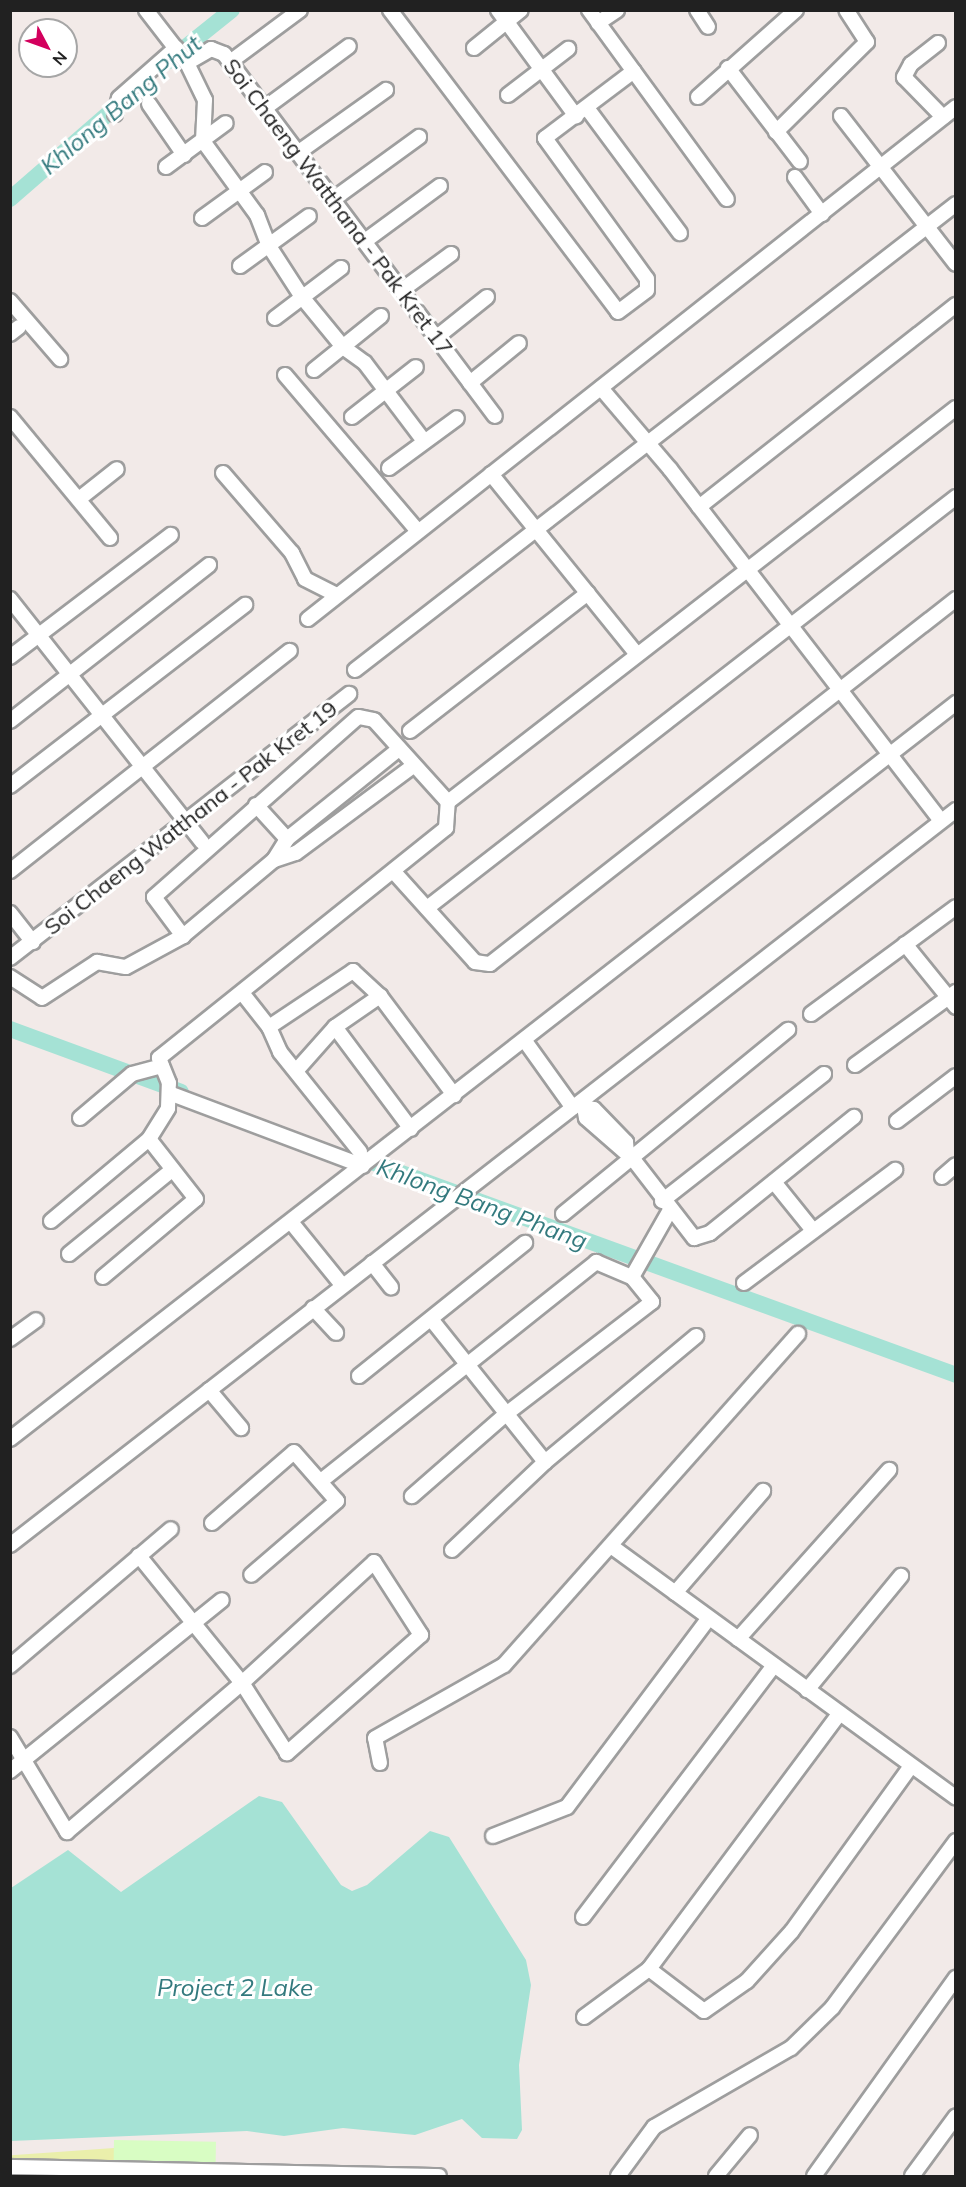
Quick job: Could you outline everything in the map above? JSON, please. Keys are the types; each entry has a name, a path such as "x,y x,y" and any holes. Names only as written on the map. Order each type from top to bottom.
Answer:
{"street":[{"path":"230,62 300,10"},
{"path":"390,10 618,312 650,284 548,145 546,138 634,71"},
{"path":"474,48 502,16 521,10"},
{"path":"589,10 727,199"},
{"path":"598,23 617,10"},
{"path":"697,10 708,27"},
{"path":"698,97 796,10"},
{"path":"776,132 867,42 846,10"},
{"path":"151,12 180,54 205,100 203,141 257,215 268,246 302,297 343,347 387,389 424,441"},
{"path":"502,16 542,69 581,112 680,233"},
{"path":"938,42 904,77 943,117"},
{"path":"265,108 349,46"},
{"name":"Soi Chaeng Watthana - Pak Kret 17","path":"180,54 216,49 230,62 335,198 495,416"},
{"path":"508,95 568,49"},
{"path":"115,114 119,99 180,54"},
{"path":"728,68 800,162"},
{"path":"299,152 386,90"},
{"path":"149,104 184,155"},
{"path":"308,619 956,107"},
{"path":"841,116 956,264"},
{"path":"166,167 226,123"},
{"path":"335,198 419,137"},
{"path":"202,218 238,189 265,172"},
{"path":"795,177 822,214"},
{"path":"365,241 440,186"},
{"path":"355,670 539,530 956,204"},
{"path":"240,266 309,216"},
{"path":"402,290 452,254"},
{"path":"275,318 341,268"},
{"path":"437,337 487,297"},
{"path":"10,301 60,359"},
{"path":"699,507 956,305"},
{"path":"314,370 381,316"},
{"path":"470,382 519,343"},
{"path":"352,417 416,367"},
{"path":"285,375 418,531"},
{"path":"601,388 649,443 941,821"},
{"path":"51,1221 149,1139 168,1108 169,1093 159,1058 243,994 446,828 448,802 956,408"},
{"path":"10,417 111,538"},
{"path":"389,468 457,418"},
{"path":"80,499 117,469"},
{"path":"223,473 292,553 305,579 337,596"},
{"path":"491,474 638,654"},
{"path":"427,908 956,497"},
{"path":"10,657 171,535"},
{"path":"10,720 209,565"},
{"path":"410,731 588,593"},
{"path":"10,599 202,842"},
{"path":"394,872 475,962 490,964 956,599"},
{"path":"10,786 245,605"},
{"path":"10,871 290,651"},
{"name":"Soi Chaeng Watthana - Pak Kret 19","path":"10,914 33,942 349,694"},
{"path":"10,1439 291,1222 362,1159 411,1129 956,704"},
{"path":"183,936 154,897 358,717 374,720 413,766 448,802"},
{"path":"10,977 42,998 97,962 126,967 183,936 274,860 287,839 399,749"},
{"path":"274,860 296,853 413,766"},
{"path":"256,805 287,839"},
{"path":"11,1544 342,1285 580,1105 956,810"},
{"path":"811,1014 956,907"},
{"path":"10,958 33,942"},
{"path":"855,1065 953,999 905,944"},
{"path":"269,1027 348,971 380,996 454,1095"},
{"path":"243,994 269,1027 272,1042 362,1159"},
{"path":"296,1071 335,1027 380,996"},
{"path":"335,1027 411,1129"},
{"path":"563,1214 630,1156 788,1030"},
{"path":"525,1041 580,1105 586,1118 617,1150 630,1156 666,1206 694,1238 703,1237 854,1118"},
{"path":"80,1118 129,1076 162,1066"},
{"path":"632,1277 666,1206 824,1074"},
{"path":"897,1120 956,1076"},
{"path":"169,1093 362,1159"},
{"path":"103,1277 195,1199 149,1139"},
{"path":"942,1177 956,1166"},
{"path":"69,1254 172,1170"},
{"path":"744,1283 811,1228 895,1170"},
{"path":"774,1182 811,1228"},
{"path":"291,1222 342,1285"},
{"path":"359,1376 525,1243"},
{"path":"321,1481 596,1262 632,1277 652,1302 506,1414 412,1496"},
{"path":"372,1263 391,1287"},
{"path":"314,1308 336,1333"},
{"path":"431,1319 546,1462"},
{"path":"10,1339 36,1320"},
{"path":"380,1763 375,1738 504,1665 798,1334"},
{"path":"452,1550 546,1462 696,1336"},
{"path":"209,1390 241,1428"},
{"path":"212,1523 294,1452 337,1501 251,1575"},
{"path":"738,1639 889,1470"},
{"path":"675,1593 763,1491"},
{"path":"10,1666 171,1529"},
{"path":"611,1546 956,1798"},
{"path":"10,1737 67,1832 242,1683 374,1562 421,1635 287,1753 242,1683 139,1556"},
{"path":"807,1690 901,1576"},
{"path":"10,1771 26,1762 192,1621 222,1600"},
{"path":"493,1836 567,1807 709,1618"},
{"path":"583,1917 774,1665"},
{"path":"584,2017 648,1969 840,1713"},
{"path":"648,1969 704,2011 747,1981 792,1931 911,1766"},
{"path":"621,2175 654,2127 791,2048 824,2016 956,1841"},
{"path":"814,2176 956,1978"},
{"path":"912,2176 956,2116"},
{"path":"716,2176 750,2135"},
{"path":"15,2170 439,2175"}],"shaded area":[{"path":"114,2140 216,2142 216,2166 114,2164"},
{"path":"114,2148 115,2164 12,2171 11,2155"}],"water":[{"name":"Project 2 Lake","path":"259,1796 282,1802 341,1885 352,1891 367,1885 430,1831 449,1837 526,1960 531,1985 519,2065 522,2130 517,2139 482,2138 462,2119 415,2135 343,2128 284,2136 247,2131 11,2141 11,1888 68,1850 121,1892"}],"waterway":[{"name":"Khlong Bang Phut","path":"167,62 232,10"},
{"name":"Khlong Bang Phut","path":"10,199 125,99"},
{"name":"Khlong Bang Phang","path":"10,1029 181,1092"},
{"name":"Khlong Bang Phang","path":"355,1156 956,1375"}]}
